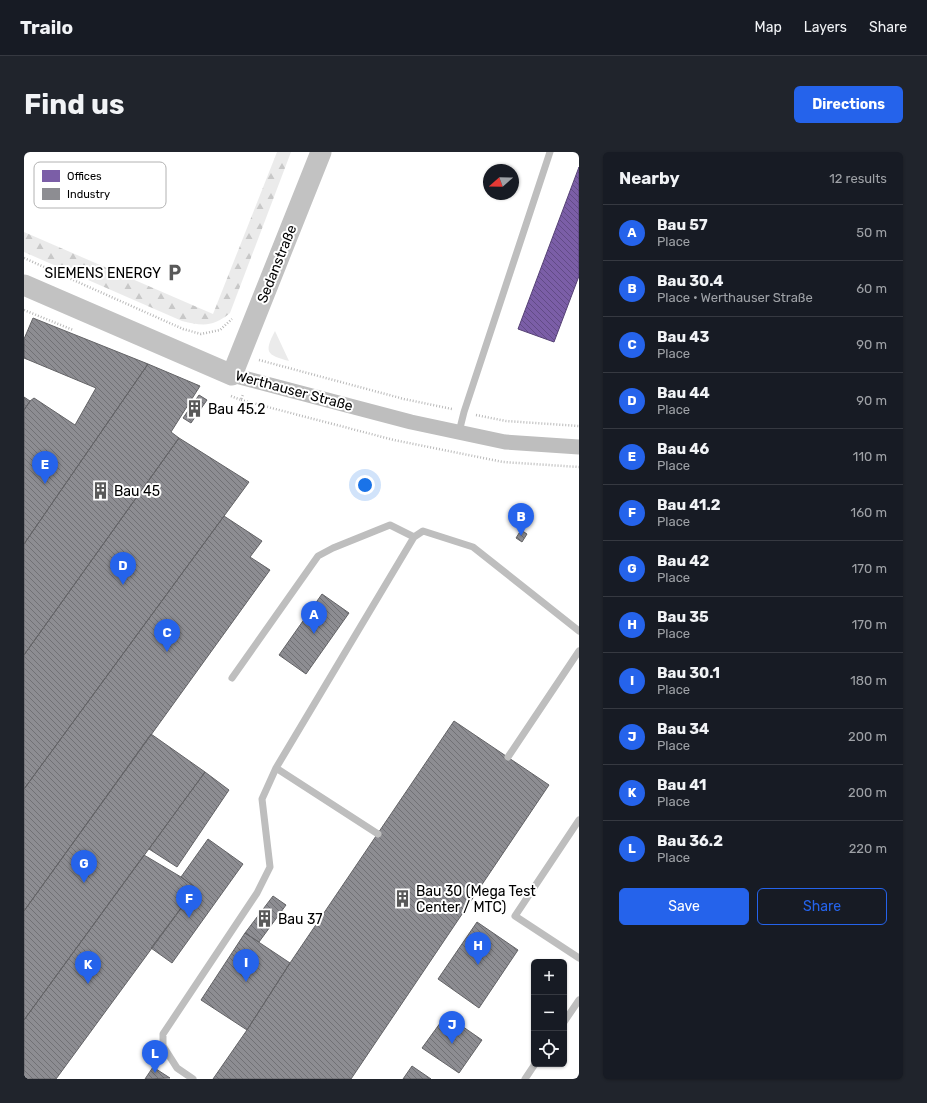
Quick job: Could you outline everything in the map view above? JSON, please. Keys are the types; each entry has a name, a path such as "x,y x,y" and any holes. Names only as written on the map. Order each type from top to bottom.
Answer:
{"main road":[{"name":"Sedanstraße","path":"232,375 321,152"},
{"name":"Werthauser Straße","path":"24,285 232,375"}],"street":[{"name":"Werthauser Straße","path":"232,375 411,422 505,442 579,447"}],"lane":[{"path":"459,432 464,412 550,152"},
{"path":"232,678 318,556 332,548 390,525 414,537"},
{"path":"193,1079 177,1068 163,1046 163,1034 257,894 270,867 262,799 276,768 414,537 423,531 474,547 579,631"},
{"path":"508,757 579,651"},
{"path":"276,768 378,834"},
{"path":"579,820 516,916 579,958"},
{"path":"567,1018 579,1000"},
{"path":"525,1079 533,1067"}],"path":[{"path":"24,258 183,329 201,334 220,330 235,317"},
{"path":"24,310 29,312"},
{"path":"257,360 404,399 506,421 579,426"}],"green space":[{"path":"277,152 291,152 230,313 224,318 213,323 196,324 182,321 24,252 24,232 213,314"},
{"path":"275,331 289,361 276,357 269,352 269,344"}],"building: Offices":[{"path":"579,167 579,276 554,342 518,329"}],"building: Industry":[{"path":"33,318 148,364 24,544 24,410 34,398 75,425 96,388 24,358 24,339"},
{"name":"Bau 45","path":"148,364 200,386 171,432 179,438 24,655 24,544"},
{"name":"Bau 45.2","path":"199,395 207,400 191,423 183,418"},
{"path":"24,397 30,401 24,410"},
{"path":"179,438 249,482 24,789 24,655"},
{"path":"224,516 262,541 250,557 270,570 24,911 24,789"},
{"path":"521,530 527,534 522,542 516,538"},
{"path":"322,594 349,613 306,674 279,655"},
{"name":"Bau 30 (Mega Test Center / MTC)","path":"454,721 549,785 351,1079 213,1079 247,1030 290,963"},
{"path":"151,734 205,772 24,1020 24,911"},
{"path":"205,772 229,790 177,867 149,849"},
{"path":"208,839 243,864 172,963 151,948 196,888 181,877"},
{"path":"144,855 181,877 196,888 56,1079 24,1079 24,1020"},
{"name":"Bau 37","path":"273,896 286,905 259,942 245,933"},
{"path":"477,922 518,950 479,1008 438,979"},
{"path":"245,933 290,963 247,1030 201,1000"},
{"path":"446,1015 482,1040 459,1073 422,1048"},
{"path":"412,1066 431,1079 403,1079"},
{"path":"153,1067 170,1078 145,1079"}],"place":[{"name":"SIEMENS ENERGY","path":"174,273"},
{"name":"Bau 45.2","path":"195,409"},
{"name":"Bau 46","path":"45,484"},
{"name":"Bau 45","path":"101,491"},
{"name":"Bau 30.4","path":"521,536"},
{"name":"Bau 44","path":"123,585"},
{"name":"Bau 57","path":"314,634"},
{"name":"Bau 43","path":"167,652"},
{"name":"Bau 42","path":"84,883"},
{"name":"Bau 30 (Mega Test Center / MTC)","path":"403,899"},
{"name":"Bau 41.2","path":"189,918"},
{"name":"Bau 37","path":"265,919"},
{"name":"Bau 35","path":"478,965"},
{"name":"Bau 30.1","path":"246,982"},
{"name":"Bau 41","path":"88,984"},
{"name":"Bau 34","path":"452,1044"},
{"name":"Bau 36.2","path":"155,1073"}]}
